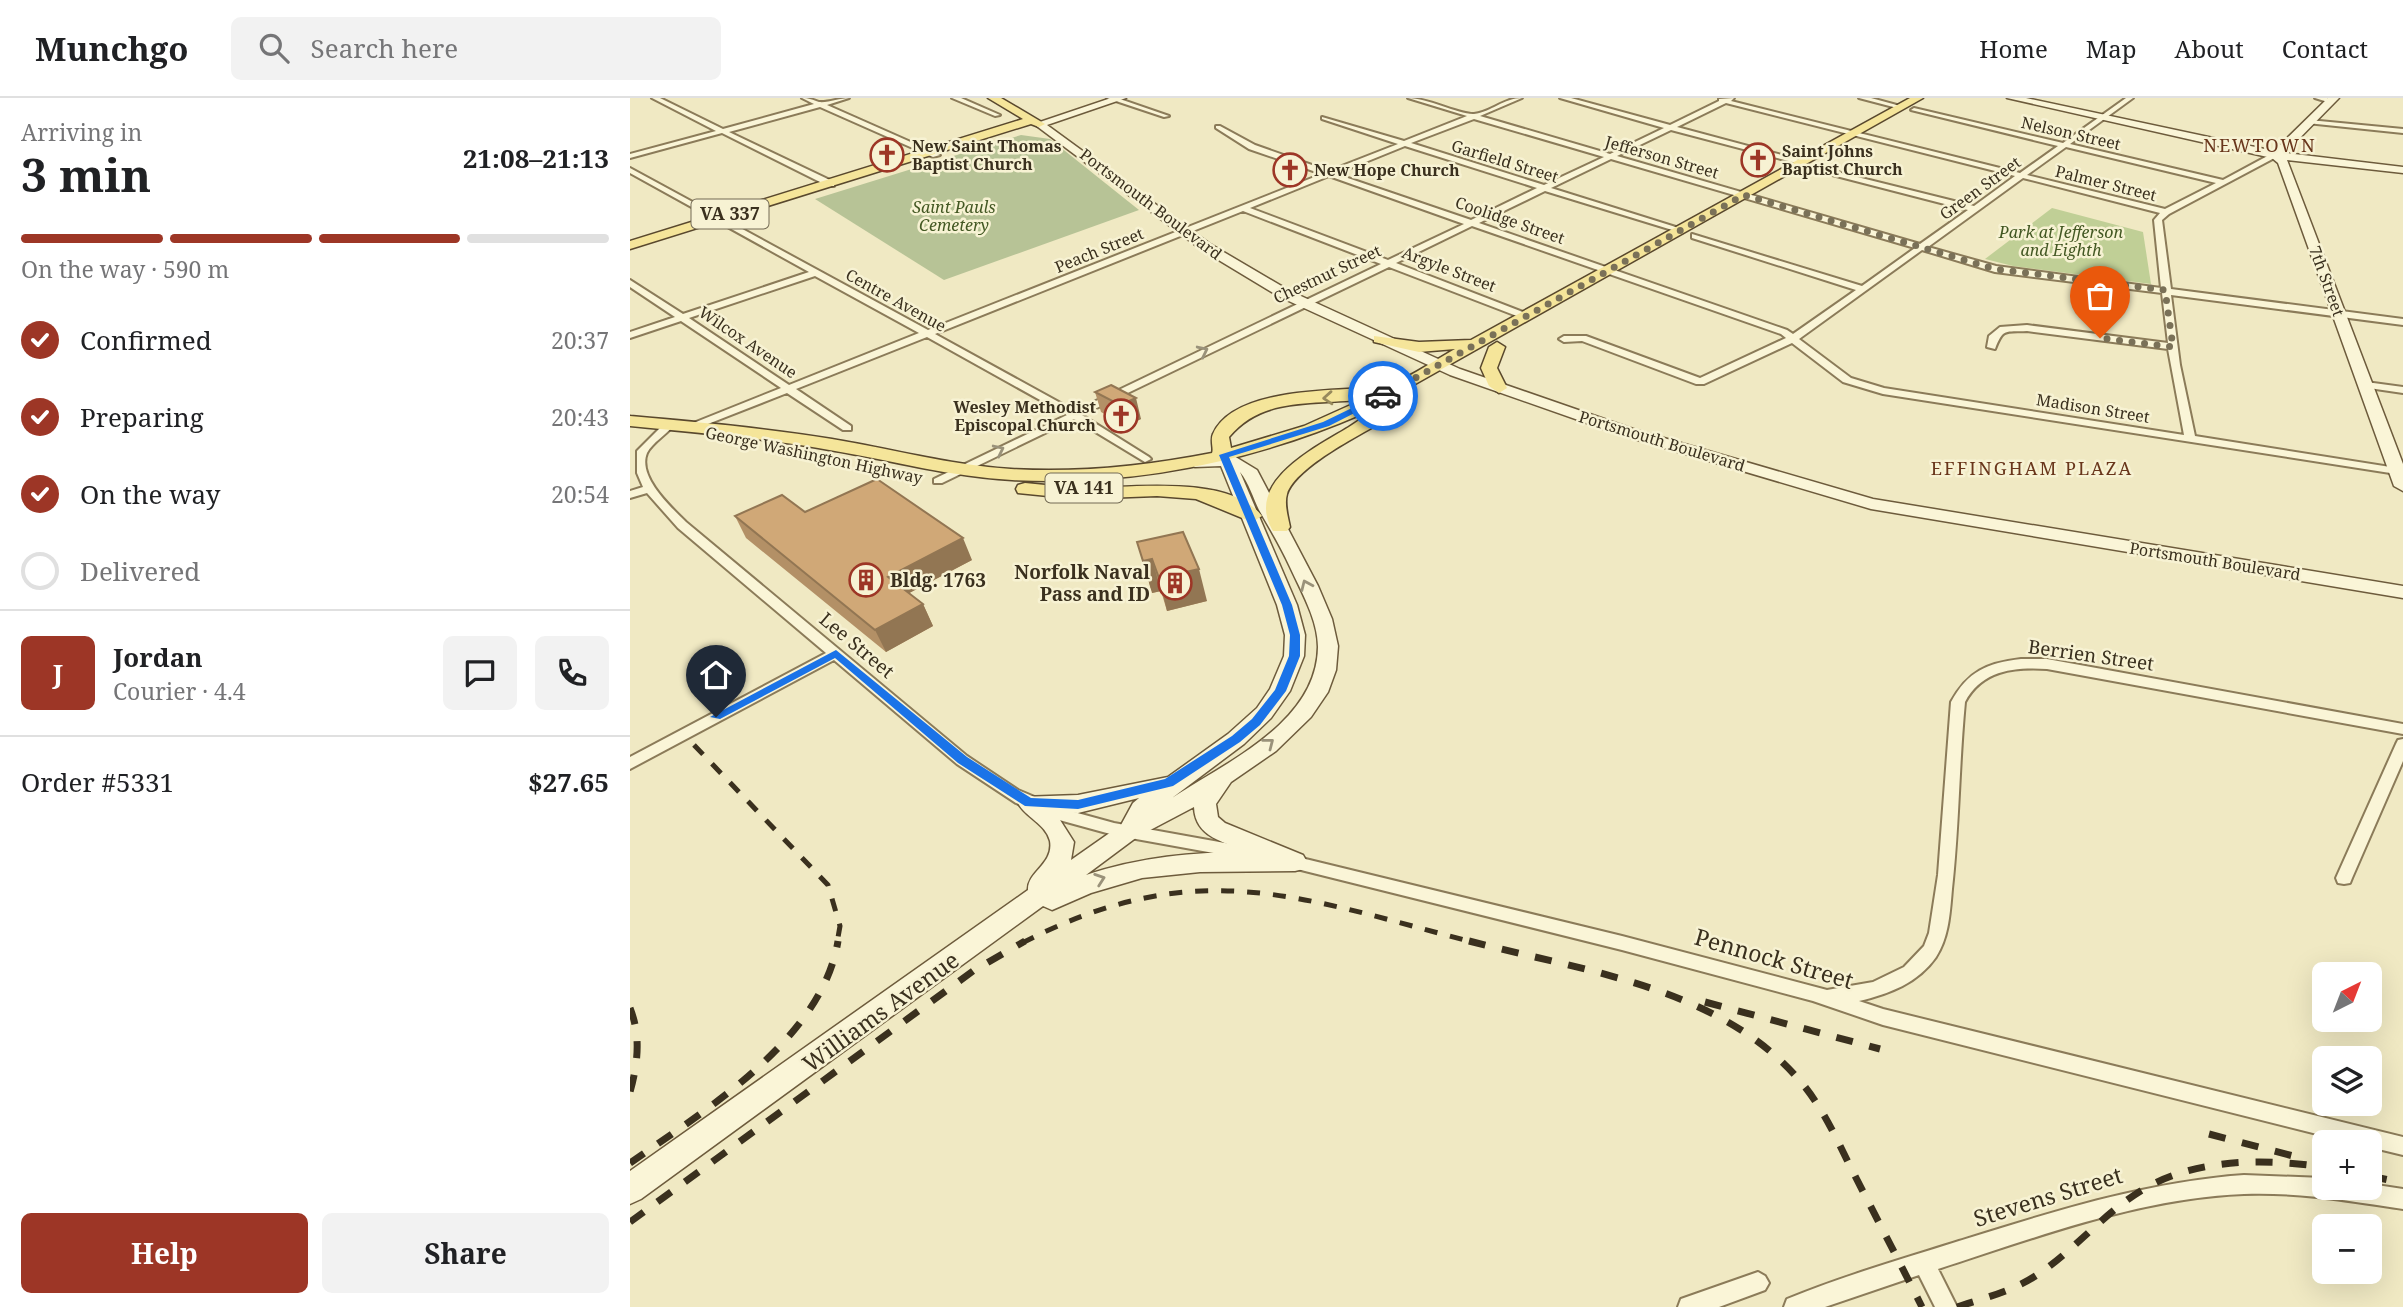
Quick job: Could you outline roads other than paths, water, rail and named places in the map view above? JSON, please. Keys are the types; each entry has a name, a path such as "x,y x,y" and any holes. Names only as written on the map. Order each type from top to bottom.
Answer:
{"main road":[{"name":"Portsmouth Boulevard","path":"993,98 1035,122"},
{"name":"VA 141","path":"960,470 1067,475 1278,454 1383,414 1446,369 1495,341 1624,276 1816,168 1917,98"},
{"name":"VA 141","path":"1495,341 1525,316 1606,270 1801,163 1933,99"},
{"name":"VA 337","path":"630,245 1035,122"},
{"path":"1380,339 1431,348 1495,341 1487,370 1499,388"},
{"name":"VA 141","path":"938,481 1008,488 1116,485 1234,459 1326,424 1418,376 1446,369"},
{"path":"1234,459 1220,436 1237,417 1266,404 1369,393 1418,376"},
{"path":"1280,527 1277,501 1287,478 1303,464 1383,414"},
{"path":"1234,459 1237,417"},
{"name":"George Washington Highway","path":"630,421 816,443 960,470"},
{"name":"George Washington Highway","path":"690,428 847,464 938,481"},
{"path":"1008,488 1094,494 1193,491 1228,500 1252,516"}],"street":[{"path":"655,98 831,184"},
{"path":"805,98 932,153"},
{"path":"630,156 846,98"},
{"path":"955,98 997,114"},
{"path":"1035,122 1102,98"},
{"name":"Jefferson Street","path":"1411,98 1995,269 2403,322"},
{"name":"Peach Street","path":"690,428 1519,98"},
{"path":"1563,98 1801,163"},
{"name":"Palmer Street","path":"1713,98 1728,99 2166,212"},
{"path":"1862,98 1901,107"},
{"path":"2012,98 2276,156 2403,170"},
{"name":"Green Street","path":"1564,339 1583,338 1700,382 1793,339 2130,98"},
{"path":"2318,98 2333,99"},
{"path":"1035,122 1116,99 1166,116"},
{"name":"Chestnut Street","path":"938,481 1728,99"},
{"path":"2190,439 2173,347 2158,220 2166,212 2276,156 2333,99"},
{"name":"Nelson Street","path":"1914,110 2223,182"},
{"name":"Garfield Street","path":"1324,118 1678,231"},
{"name":"Portsmouth Boulevard","path":"1035,122 1227,261 1302,303 1446,369 1499,388 1634,434 1871,505 2403,592"},
{"path":"2309,122 2403,131"},
{"name":"Coolidge Street","path":"1218,127 1248,145 1784,332 1793,339"},
{"name":"7th Street","path":"2276,156 2283,162 2401,477"},
{"path":"1816,168 1975,209"},
{"name":"Centre Avenue","path":"630,170 1073,414 1145,459"},
{"name":"Argyle Street","path":"1244,208 1525,316"},
{"path":"1695,236 1863,289"},
{"path":"630,335 815,273"},
{"name":"Wilcox Avenue","path":"630,284 847,428"},
{"path":"1992,347 1994,336 2003,329 2028,328 2173,347"},
{"name":"Madison Street","path":"1793,339 1847,380 1883,391 2190,439 2401,477"},
{"path":"2366,385 2403,390"},
{"path":"630,495 649,489 641,461 642,451 669,425"},
{"name":"Williams Avenue","path":"1129,831 1141,809 1236,739 1264,713 1280,691 1294,656 1295,635 1289,611 1252,516 1234,459"},
{"name":"Williams Avenue","path":"630,1189 995,930 1129,831 1158,821 1238,767 1283,732 1303,712 1319,687 1328,659 1326,632 1280,527 1269,512 1252,473 1234,459"},
{"name":"Lee Street","path":"649,489 682,525 962,760 1029,803 1055,813 1129,831"},
{"path":"630,764 836,653"},
{"name":"Berrien Street","path":"1813,993 1844,995 1885,986 1915,968 1931,950 1938,934 1947,869 1958,702 1973,680 1991,670 2018,664 2047,664 2403,729"},
{"path":"2344,878 2403,744"},
{"path":"1238,767 1207,797 1205,808 1208,821 1227,837 1245,841 1295,862"},
{"path":"1029,803 1062,805 1104,800 1151,789 1185,774"},
{"path":"995,930 1055,872 1062,856 1061,833 1029,803"},
{"name":"Pennock Street","path":"1129,831 1295,862 1813,993 1883,1017 2403,1146"},
{"path":"995,930 1084,885 1143,866 1180,862 1295,862"},
{"name":"Stevens Street","path":"1795,1307 1924,1262 2169,1190 2263,1184 2312,1187"},
{"path":"2382,1196 2403,1199"},
{"path":"1924,1262 1947,1307"},
{"path":"1689,1307 1758,1283"}],"railway":[{"path":"694,745 828,885 840,926 837,943"},
{"path":"1022,943 1084,915 1142,899 1196,891 1248,892 1301,899 1476,943"},
{"path":"630,1163 725,1095 785,1040 809,1010 828,977 838,941"},
{"path":"630,1222 973,971 1025,941"},
{"path":"1469,941 1648,987 1731,1024 1768,1050 1801,1082 1823,1113 1922,1307"},
{"path":"1705,1002 1880,1049"},
{"path":"630,1008 636,1029 637,1050 630,1092"},
{"path":"2209,1134 2297,1157"},
{"path":"1957,1307 2028,1281 2123,1203 2155,1183 2175,1175 2195,1169 2238,1163 2312,1166"},
{"path":"2382,1179 2403,1183"}],"place":[{"name":"New Saint Thomas Baptist Church","path":"887,155"},
{"name":"Saint Johns Baptist Church","path":"1758,160"},
{"name":"New Hope Church","path":"1290,170"},
{"name":"Wesley Methodist Episcopal Church","path":"1121,416"},
{"name":"Bldg. 1763","path":"866,580"},
{"name":"Norfolk Naval Pass and ID","path":"1175,583"}],"district":[{"name":"NEWTOWN","path":"2260,146"},
{"name":"EFFINGHAM PLAZA","path":"2032,469"}],"park label":[{"name":"Saint Pauls Cemetery","path":"954,216"},
{"name":"Park at Jefferson and Eighth","path":"2061,241"}]}
